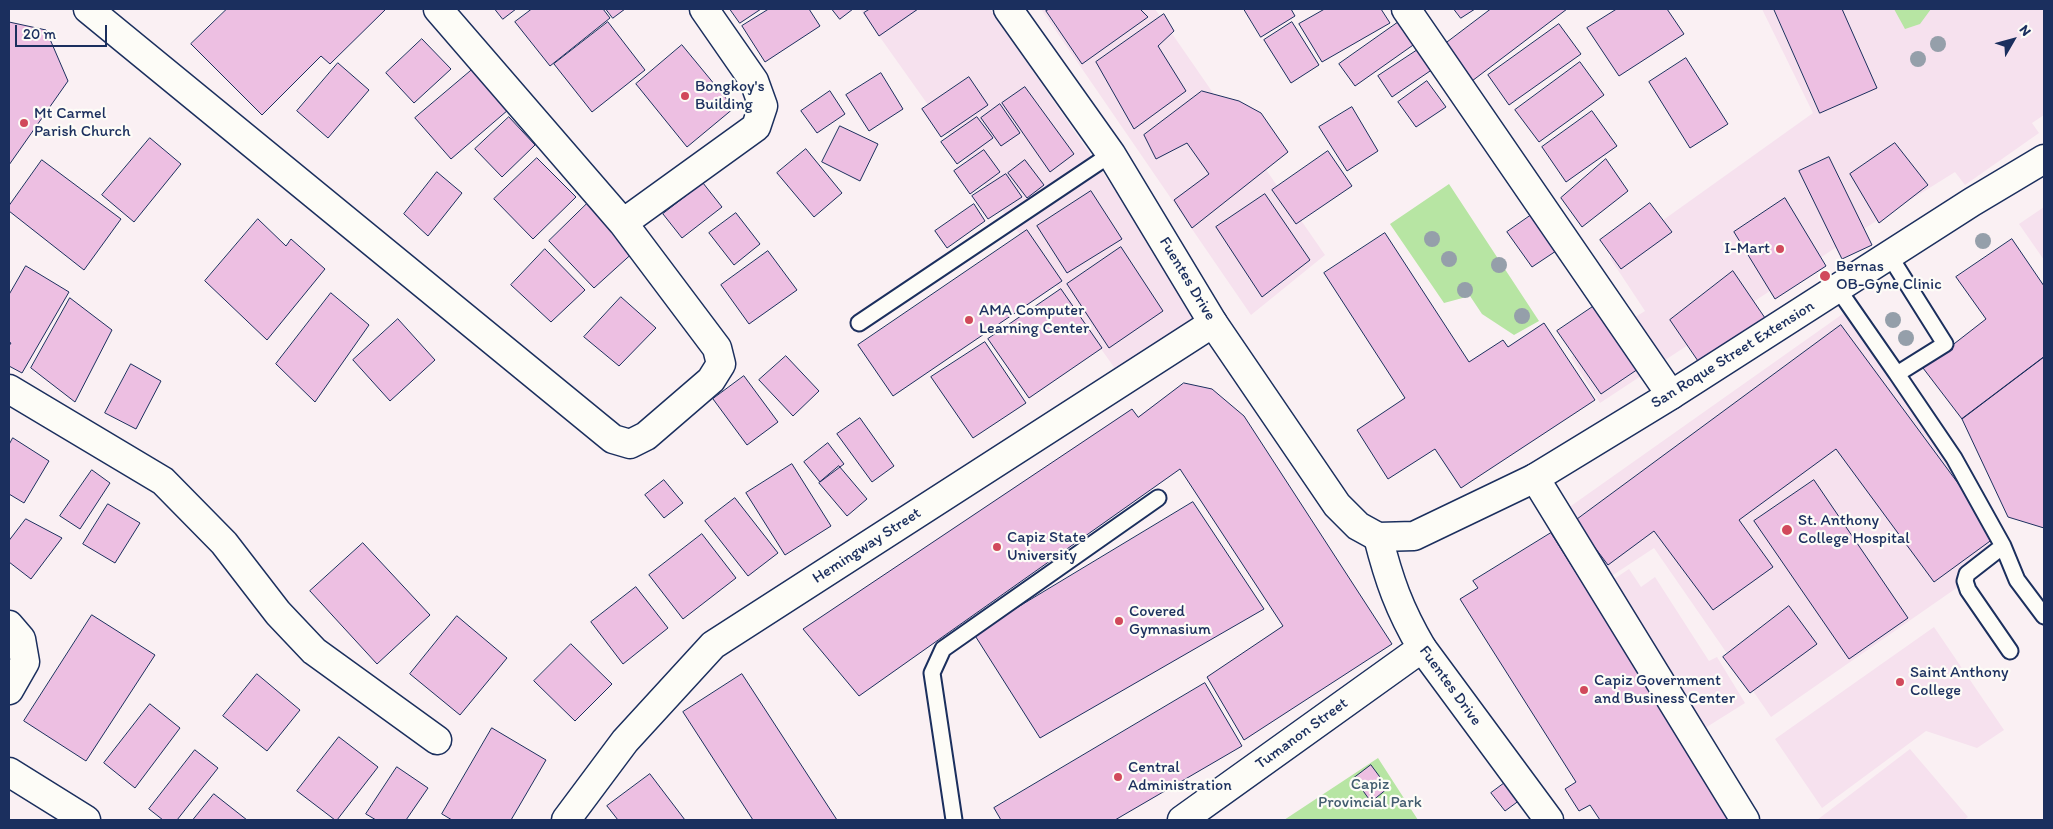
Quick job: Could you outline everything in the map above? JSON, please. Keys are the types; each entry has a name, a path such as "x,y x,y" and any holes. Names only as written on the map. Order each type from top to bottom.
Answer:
{"street":[{"path":"88,9 613,439 630,444 646,436 711,380 720,364 717,348 623,223 438,9"},
{"path":"623,223 756,127 763,106 754,81 704,9"},
{"name":"Fuentes Drive","path":"1008,9 1111,154 1213,323 1337,506 1358,526 1378,537 1389,579 1404,619 1422,648 1549,820"},
{"path":"1406,9 1671,395"},
{"name":"San Roque Street Extension","path":"1378,537 1414,536 1535,478 1671,395 1972,202 2044,159"},
{"name":"Hemingway Street","path":"566,820 625,740 712,646 1213,323"},
{"path":"9,389 163,481 224,543 278,613 314,651 438,740"},
{"path":"1535,478 1745,820"},
{"path":"9,624 21,639 26,662 9,690"},
{"name":"Tumanon Street","path":"1182,820 1422,648"},
{"path":"9,772 86,820"}],"lane":[{"path":"860,323 1111,154"},
{"path":"1889,255 1945,344 1897,374"},
{"path":"1838,288 1954,458 2003,546 2017,580 2044,616"},
{"path":"954,820 932,673 943,649 1158,498"},
{"path":"2003,546 1967,574 1965,581 1968,590 2010,651"}],"shaded area":[{"path":"860,9 990,9 1203,318 1116,370"},
{"path":"1041,9 1155,9 1325,255 1251,315"},
{"path":"1762,9 2044,9 2044,115 2032,123 2039,133 1965,185 1955,172 1870,225 1600,403 1571,357 1645,311 1610,258 1813,113"},
{"path":"2044,207 2044,260 2019,224"},
{"name":"St. Anthony College Hospital","path":"1844,313 2014,548 1771,717 1654,548 1607,579 1561,513"},
{"path":"1629,569 1641,587 1655,577 1709,661 1717,657 1745,703 1702,730 1608,583"},
{"path":"1934,627 2004,730 1977,748 1926,731 1822,808 1775,739"},
{"path":"1910,749 1968,817 1964,820 1817,820"}],"green space":[{"path":"1894,9 1931,9 1920,24 1905,29"},
{"path":"1449,184 1539,321 1514,335 1482,314 1470,296 1444,303 1390,224"},
{"name":"Capiz Provincial Park","path":"1378,758 1418,820 1284,820"}],"building":[{"path":"227,9 386,9 330,64 321,56 262,115 191,44"},
{"path":"495,9 516,9 503,19"},
{"path":"532,9 603,9 610,18 550,66 515,22"},
{"path":"606,9 625,9 613,18"},
{"path":"730,9 761,9 740,23"},
{"path":"769,9 809,9 820,26 765,62 742,26"},
{"path":"832,9 853,9 840,19"},
{"path":"870,9 918,9 879,36 864,13"},
{"path":"1050,9 1140,9 1148,17 1082,64 1046,11"},
{"path":"1244,9 1291,9 1295,16 1261,37"},
{"path":"1325,9 1381,9 1390,23 1322,62 1299,24"},
{"path":"1454,9 1475,9 1461,18"},
{"path":"1491,9 1567,9 1472,81 1445,44"},
{"path":"1617,9 1667,9 1684,34 1619,76 1587,28"},
{"path":"1774,9 1842,9 1877,88 1820,113"},
{"path":"1164,14 1174,31 1158,46 1186,91 1134,129 1096,62"},
{"path":"1400,21 1416,43 1355,86 1339,64"},
{"name":"Mt Carmel Parish Church","path":"9,22 46,30 68,81 9,165"},
{"path":"608,22 645,70 592,112 554,64"},
{"path":"1292,22 1319,65 1291,83 1264,40"},
{"path":"1559,24 1581,54 1509,105 1488,75"},
{"path":"422,39 451,69 414,103 386,73"},
{"name":"Bongkoy's Building","path":"682,45 734,108 687,147 636,84"},
{"path":"1419,49 1433,69 1392,97 1378,76"},
{"path":"1686,58 1728,124 1690,148 1649,82"},
{"path":"1580,62 1604,95 1539,142 1515,110"},
{"path":"338,63 369,90 328,138 297,111"},
{"path":"473,69 508,110 451,159 415,118"},
{"path":"881,73 903,109 869,131 846,95"},
{"path":"969,77 988,105 941,137 922,109"},
{"path":"1427,81 1446,107 1416,127 1398,102"},
{"path":"1025,87 1074,154 1050,172 1002,103"},
{"path":"830,91 845,114 817,133 801,111"},
{"path":"1202,91 1239,101 1261,113 1288,152 1192,228 1174,200 1209,174 1187,143 1156,159 1144,135"},
{"path":"1000,104 1020,133 1001,146 981,118"},
{"path":"1352,107 1378,151 1347,171 1319,127"},
{"path":"1592,111 1617,146 1566,182 1542,147"},
{"path":"509,117 535,145 502,177 475,149"},
{"path":"977,117 993,138 957,164 941,142"},
{"path":"840,126 878,144 860,181 822,162"},
{"path":"150,138 181,164 134,222 102,195"},
{"path":"1895,143 1928,185 1879,223 1850,174"},
{"path":"806,149 842,193 814,217 777,173"},
{"path":"984,150 1000,172 970,194 954,171"},
{"path":"1328,151 1352,186 1296,224 1272,190"},
{"path":"1829,157 1872,245 1842,259 1799,171"},
{"path":"537,158 576,197 533,239 494,199"},
{"path":"1606,159 1628,191 1582,227 1561,198"},
{"path":"42,160 121,219 84,270 9,211 9,206"},
{"path":"1025,160 1044,185 1027,198 1008,173"},
{"path":"437,172 462,193 428,236 404,214"},
{"path":"1006,174 1022,197 988,219 972,196"},
{"path":"703,183 722,207 682,238 663,214"},
{"path":"1091,191 1122,239 1067,273 1037,226"},
{"path":"1265,194 1310,260 1262,297 1216,227"},
{"path":"594,197 637,249 594,288 549,241"},
{"name":"I-Mart","path":"1785,198 1826,266 1775,299 1734,232"},
{"path":"1650,203 1672,232 1621,269 1600,240"},
{"path":"974,204 985,221 947,248 935,231"},
{"path":"1537,211 1562,247 1532,267 1507,232"},
{"path":"736,213 760,244 734,265 709,233"},
{"path":"258,219 286,246 291,239 325,269 267,340 205,281"},
{"path":"1027,230 1062,281 893,396 858,345"},
{"path":"1385,233 1469,362 1503,340 1508,347 1544,323 1595,400 1461,488 1435,449 1388,479 1357,430 1405,398 1324,273"},
{"path":"2012,239 2044,286 2044,357 1962,419 1923,368 1986,319 1956,277"},
{"path":"1121,247 1163,311 1109,348 1067,284"},
{"path":"545,249 585,290 551,322 511,285"},
{"path":"768,251 797,290 749,324 721,285"},
{"path":"26,266 69,292 22,373 9,366 9,346 11,343 9,342 9,295"},
{"path":"1733,271 1765,318 1698,361 1670,320"},
{"path":"1061,289 1102,348 1029,398 988,339"},
{"path":"331,293 369,325 315,402 276,364"},
{"path":"621,297 656,328 619,366 584,337"},
{"path":"70,298 112,330 75,402 31,368"},
{"path":"1597,304 1641,367 1601,394 1557,331"},
{"path":"398,319 435,360 390,401 353,360"},
{"path":"1841,325 1997,536 1934,582 1836,449 1739,520 1773,567 1713,610 1654,531 1608,565 1575,521"},
{"path":"985,342 1026,403 973,438 931,377"},
{"path":"786,356 819,391 793,416 759,380"},
{"path":"2044,357 2044,528 2008,517 1962,419"},
{"path":"131,364 161,381 136,429 105,413"},
{"path":"744,376 778,422 747,445 713,399"},
{"name":"Capiz State University","path":"1184,383 1212,389 1244,416 1392,644 1244,740 1207,677 1283,626 1180,469 859,696 803,629 1132,409 1138,417"},
{"path":"860,418 894,466 872,482 837,434"},
{"path":"13,438 49,461 24,503 9,494 9,445"},
{"path":"828,443 844,464 820,482 804,462"},
{"path":"792,464 831,526 785,555 746,493"},
{"path":"839,466 867,499 847,516 819,483"},
{"path":"92,470 110,483 80,529 60,516"},
{"path":"664,480 683,503 664,518 645,495"},
{"path":"1814,480 1908,618 1849,659 1754,521"},
{"path":"735,498 778,553 748,576 705,521"},
{"name":"Covered Gymnasium","path":"1193,502 1264,609 1040,738 974,634"},
{"path":"108,504 140,523 115,563 83,544"},
{"path":"26,519 62,538 31,579 9,562 9,541"},
{"name":"Capiz Government and Business Center","path":"1551,533 1732,820 1600,820 1590,805 1579,811 1565,789 1576,782 1460,599 1478,588 1473,581"},
{"path":"702,534 736,578 683,619 649,575"},
{"path":"363,543 430,615 377,664 310,591"},
{"path":"636,587 668,628 623,664 591,622"},
{"path":"1789,606 1817,644 1750,693 1723,657"},
{"path":"92,615 155,655 86,761 24,721"},
{"path":"457,616 507,658 460,715 410,674"},
{"path":"571,644 612,684 575,721 534,681"},
{"path":"257,674 300,710 267,751 223,716"},
{"path":"742,674 837,820 753,820 683,712"},
{"name":"Central Administration","path":"1205,683 1242,746 1115,820 1001,820 994,808"},
{"path":"150,704 180,728 135,788 104,763"},
{"path":"492,728 546,760 511,820 452,820 442,814"},
{"path":"339,737 378,767 337,820 335,820 297,791"},
{"path":"195,750 218,768 177,820 163,820 149,809"},
{"path":"1371,765 1388,788 1371,802 1354,778"},
{"path":"397,767 428,788 406,820 376,820 366,814"},
{"path":"650,774 685,820 618,820 607,806"},
{"path":"1510,779 1524,797 1505,811 1491,793"},
{"path":"214,794 247,820 193,820"}],"place":[{"name":"Bongkoy's Building","path":"685,96"},
{"name":"Mt Carmel Parish Church","path":"24,123"},
{"name":"I-Mart","path":"1780,249"},
{"name":"Bernas OB-Gyne Clinic","path":"1825,276"},
{"name":"AMA Computer Learning Center","path":"969,320"},
{"name":"St. Anthony College Hospital","path":"1787,530"},
{"name":"Capiz State University","path":"997,547"},
{"name":"Covered Gymnasium","path":"1119,621"},
{"name":"Saint Anthony College","path":"1900,682"},
{"name":"Capiz Government and Business Center","path":"1584,690"},
{"name":"Central Administration","path":"1118,777"}]}
